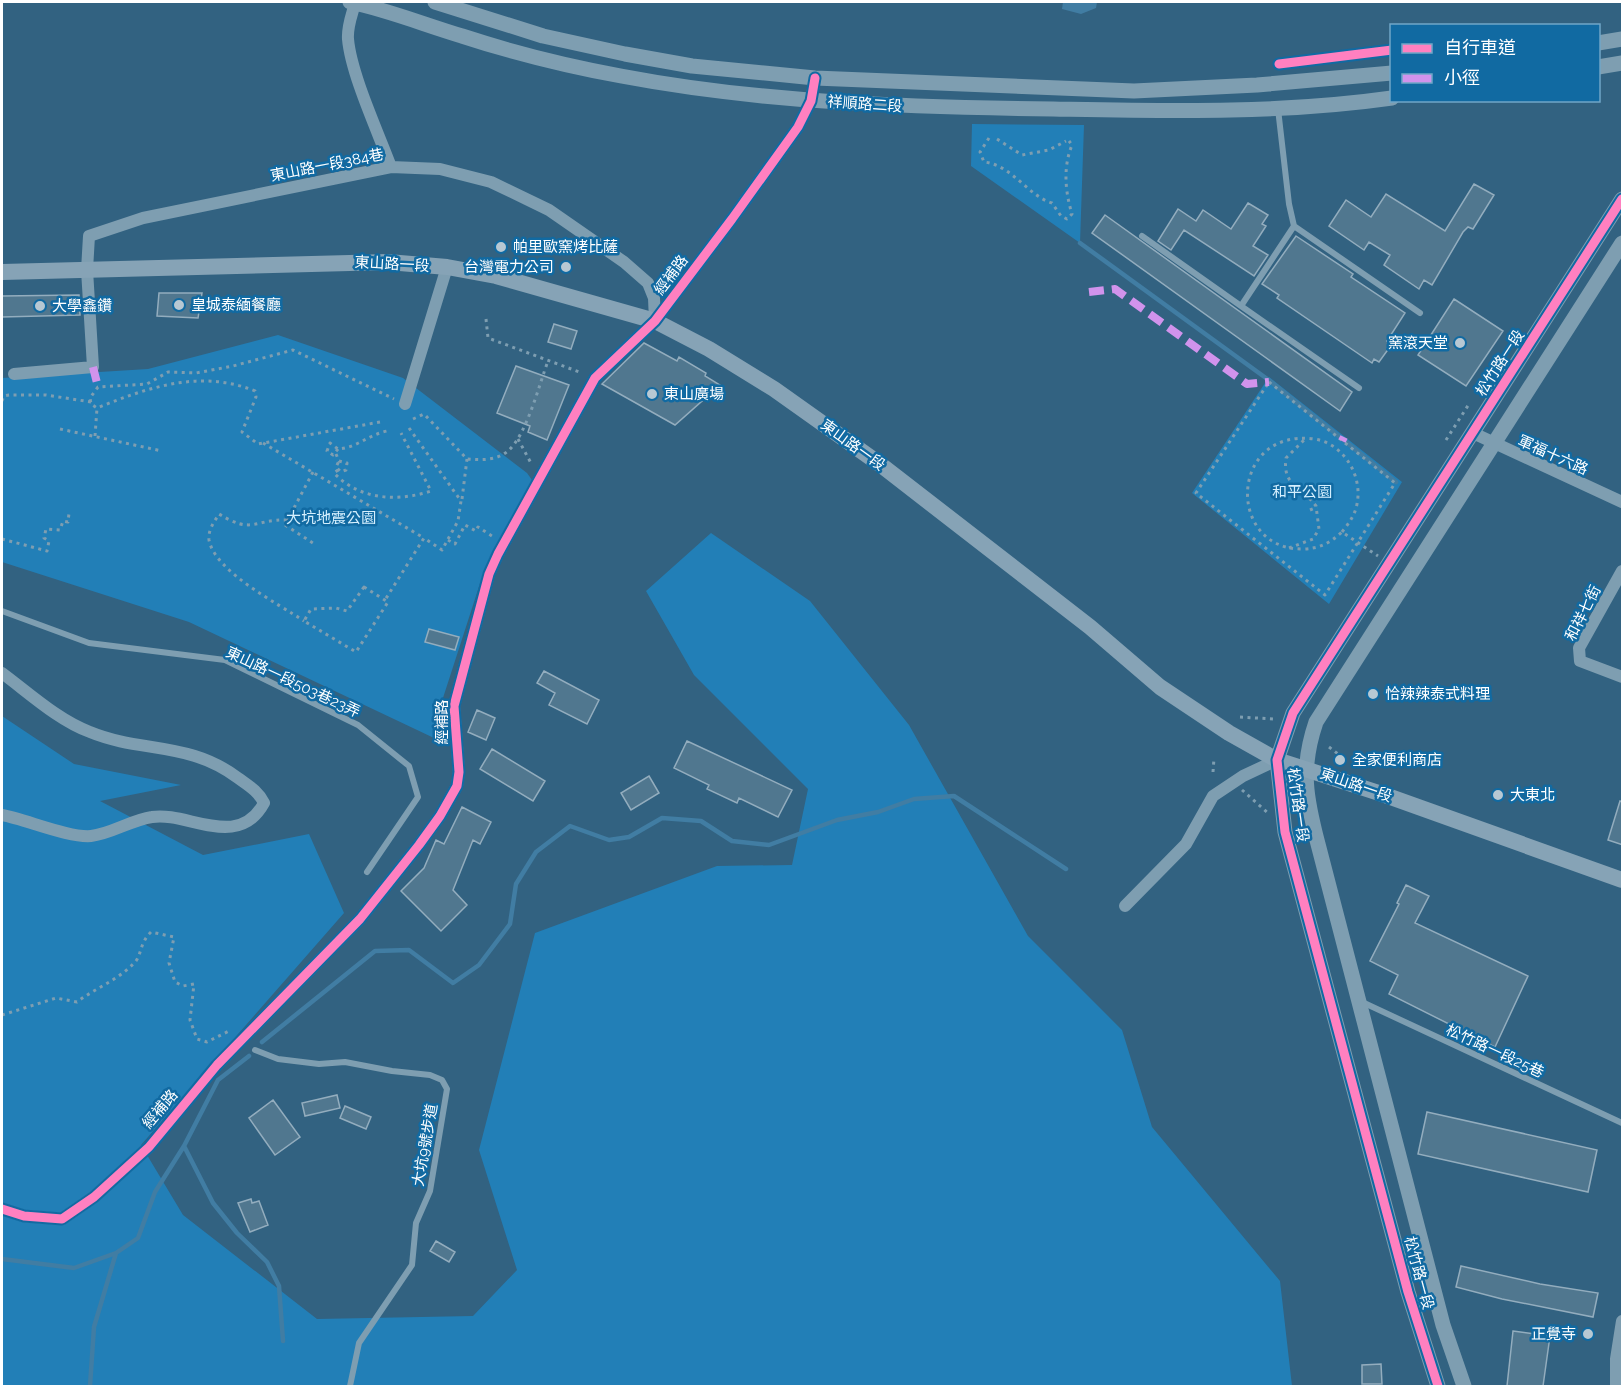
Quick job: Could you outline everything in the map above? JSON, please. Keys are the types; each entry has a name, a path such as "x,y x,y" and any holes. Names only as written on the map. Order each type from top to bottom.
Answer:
{"main road":[{"name":"東山路一段","path":"2,272 388,262 447,267 496,276 655,321 710,349 774,389 881,465 1090,627 1160,687 1229,733 1277,760 1623,880"}],"street":[{"name":"祥順路二段","path":"353,2 538,58 620,76 690,88 811,101 941,108 1167,112 1278,108 1390,99"},
{"path":"353,2 348,40 356,70 391,167"},
{"name":"祥順路二段","path":"435,2 543,36 625,54 692,66 815,78 1134,91 1257,85 1390,73"},
{"path":"1600,43 1623,39"},
{"path":"1600,67 1623,63"},
{"name":"經補路","path":"2,1209 24,1216 62,1219 94,1197 149,1147 217,1065 360,919 440,816 457,786 459,772 454,706 489,574 504,542 596,378 655,321 798,127 811,101 815,78"},
{"name":"東山路一段384巷","path":"87,270 89,236 115,226 143,218 391,167 440,169 491,182 549,210 624,262 648,283 654,298 655,321"},
{"name":"松竹路一段","path":"1438,1386 1408,1292 1285,832 1277,760 1293,713 1623,199"},
{"name":"松竹路一段","path":"1464,1386 1443,1325 1358,1000 1306,795 1304,768 1316,722 1623,243"},
{"path":"401,402 447,267"},
{"path":"14,374 93,367 87,270"},
{"name":"軍福十六路","path":"1473,433 1623,502"},
{"name":"和祥七街","path":"1623,571 1580,648 1580,661 1623,677"},
{"path":"2,673 75,726 119,740 181,750 212,761 258,792 264,803 257,816 236,825 218,828 153,816 90,836 2,815"},
{"path":"1125,906 1186,844 1213,796 1243,776 1277,760"},
{"path":"1616,1386 1616,1359 1623,1321"}],"lane":[{"path":"1278,108 1289,204 1294,226 1420,313"},
{"path":"1241,306 1294,226"},
{"path":"1142,236 1359,388"},
{"name":"東山路一段503巷23弄","path":"2,611 89,643 225,660 358,725 409,766 418,797 367,872"},
{"name":"松竹路一段25巷","path":"1358,1000 1623,1123"},
{"name":"大坑9號步道","path":"255,1050 278,1059 319,1064 345,1062 430,1075 442,1080 447,1089 430,1191 416,1222 412,1265 359,1343 350,1386"}],"path":[{"path":"988,138 980,152 984,162 992,163 1025,184 1040,200 1052,203 1066,219 1072,214 1068,204 1065,169 1067,155 1072,145 1068,141 1049,150 1022,155 997,139"},
{"path":"486,319 489,338 596,378"},
{"path":"91,402 90,398 98,387 147,384 168,372 196,373 293,350 401,402"},
{"path":"413,419 424,414 467,459 488,460 506,452 518,440 548,361"},
{"path":"97,408 179,381 231,381 255,391 256,397 242,432 258,444 380,422"},
{"path":"1269,382 1395,483 1358,542 1325,596 1196,493 1269,382"},
{"path":"2,401 3,396 9,395 46,395 91,402 97,408 95,436"},
{"path":"1446,440 1469,404"},
{"path":"409,428 462,501"},
{"path":"60,429 162,451"},
{"path":"334,454 338,449 353,447 370,434 387,431"},
{"path":"338,449 333,444 328,445 327,451 334,454 338,462 338,470 334,473 340,480 374,496 398,498 431,491 400,433"},
{"path":"1287,548 1313,539 1317,534 1320,518 1317,507 1290,483 1286,473 1286,458 1305,438"},
{"path":"1305,438 1326,442 1336,447 1354,472 1358,502 1350,522 1342,532 1318,548 1287,548 1273,542 1256,526 1249,508 1248,480 1262,453 1276,443 1305,438"},
{"path":"518,440 527,460 542,474"},
{"path":"263,443 442,550 458,521 467,459"},
{"path":"338,462 348,466 344,471 338,470"},
{"path":"313,472 285,525 316,545"},
{"path":"1310,510 1317,507"},
{"path":"2,539 47,551 49,541 44,538 46,529 60,530 63,521 68,522 69,513"},
{"path":"287,520 251,527 232,522 219,514 212,526 209,539 215,553 250,586 304,621 356,652 388,602 364,587 347,612 336,608 311,609 304,621"},
{"path":"448,540 455,544 465,525 476,531 478,527 504,542"},
{"path":"1342,532 1389,563"},
{"path":"385,600 424,538"},
{"path":"1240,717 1273,719"},
{"path":"1329,747 1342,758"},
{"path":"1213,772 1214,758"},
{"path":"1239,787 1271,816"},
{"path":"2,1015 56,998 77,1002 92,991 111,984 137,959 143,940 151,932 174,938 169,963 175,982 183,986 194,984 190,1020 197,1039 207,1042 234,1029 246,1036"}],"green space":[{"path":"972,124 1084,125 1080,243 971,166"},
{"name":"大坑地震公園","path":"278,335 403,378 527,473 532,480 530,488 485,568 442,701 443,731 434,738 189,622 2,562 2,378 148,369"},
{"name":"和平公園","path":"1269,377 1402,482 1329,604 1192,493"},
{"path":"711,533 810,601 909,725 1028,936 1122,1030 1152,1127 1280,1281 1292,1386 2,1386 2,716 74,764 181,785 100,801 203,855 309,834 344,913 141,1145 183,1215 317,1319 473,1316 517,1270 479,1150 535,933 717,866 792,865 808,789 694,675 646,591"}],"shaded area":[{"path":"1063,2 1097,2 1096,8 1081,14 1062,9"}],"building":[{"path":"1474,184 1494,195 1473,229 1468,227 1463,232 1432,285 1424,280 1419,289 1384,265 1390,255 1369,242 1364,250 1329,226 1346,200 1371,217 1386,194 1445,231"},
{"path":"1248,203 1268,215 1262,224 1266,226 1253,246 1268,255 1254,276 1184,230 1171,250 1158,241 1178,209 1196,221 1203,210 1231,229"},
{"path":"1105,215 1352,392 1340,411 1092,233"},
{"path":"1296,236 1353,274 1351,277 1405,313 1387,341 1392,344 1379,362 1374,359 1372,363 1277,298 1279,295 1262,284"},
{"name":"皇城泰緬餐廳","path":"159,293 202,293 198,318 157,316"},
{"name":"大學鑫鑽","path":"79,295 80,315 2,317 2,296"},
{"name":"窯滾天堂","path":"1454,299 1503,331 1466,386 1418,355"},
{"path":"554,324 577,331 571,349 548,342"},
{"path":"644,343 677,361 679,357 706,373 705,376 720,385 675,425 602,384"},
{"path":"516,366 569,385 547,440 528,432 530,426 497,413"},
{"path":"429,629 459,637 455,650 425,642"},
{"path":"544,671 599,700 587,724 549,705 555,693 537,683"},
{"path":"477,710 495,718 486,740 468,732"},
{"path":"687,741 792,790 778,817 739,798 737,803 707,789 709,785 674,768"},
{"path":"492,749 545,781 533,801 480,769"},
{"path":"649,776 659,793 631,810 621,793"},
{"path":"1620,801 1623,802 1623,845 1608,840"},
{"path":"462,807 491,822 480,844 473,840 453,890 467,905 441,931 401,891 424,868 436,840 444,844"},
{"path":"1406,885 1429,896 1415,923 1528,976 1495,1047 1389,994 1398,975 1370,961 1399,904 1397,903"},
{"path":"337,1095 340,1108 305,1116 302,1103"},
{"path":"273,1100 300,1137 275,1155 249,1118"},
{"path":"345,1106 371,1117 366,1129 340,1118"},
{"path":"1427,1112 1597,1150 1588,1192 1418,1154"},
{"path":"251,1199 252,1203 259,1201 268,1225 250,1232 238,1203"},
{"path":"436,1241 455,1252 449,1262 430,1251"},
{"path":"1461,1266 1540,1284 1598,1293 1593,1317 1502,1299 1456,1287"},
{"path":"1513,1331 1550,1336 1543,1386 1507,1386"},
{"path":"1381,1364 1382,1384 1362,1384 1362,1365"}],"waterway":[{"path":"1080,243 1270,381 1396,482"},
{"path":"262,1042 375,951 409,950 453,983 479,965 510,924 516,884 536,852 570,826 609,840 629,837 662,818 701,821 732,841 769,845 837,820 878,812 914,799 954,796 1066,869"},
{"path":"2,1259 74,1268 116,1253 138,1238 155,1192 184,1146 218,1080 249,1056"},
{"path":"184,1146 213,1203 237,1233 267,1262 279,1286 283,1341"},
{"path":"90,1386 94,1327 116,1253"}],"marked path":[{"path":"1089,292 1115,289 1247,384 1269,382"},
{"path":"93,367 98,387"},
{"path":"1342,441 1344,437"}],"cycle path":[{"path":"1279,64 1390,50"},
{"path":"2,1209 24,1216 62,1219 94,1197 149,1147 217,1065 360,919 440,816 457,786 459,772 454,706 489,574 498,554 595,378 655,321 732,219 798,127 811,101 815,78"},
{"path":"1438,1386 1408,1292 1285,832 1277,760 1293,713 1622,199"}],"place":[{"name":"帕里歐窯烤比薩","path":"501,247"},
{"name":"台灣電力公司","path":"566,267"},
{"name":"皇城泰緬餐廳","path":"179,305"},
{"name":"大學鑫鑽","path":"40,306"},
{"name":"窯滾天堂","path":"1460,343"},
{"name":"東山廣場","path":"652,394"},
{"name":"恰辣辣泰式料理","path":"1373,694"},
{"name":"全家便利商店","path":"1340,760"},
{"name":"大東北","path":"1498,795"},
{"name":"正覺寺","path":"1588,1334"}]}
